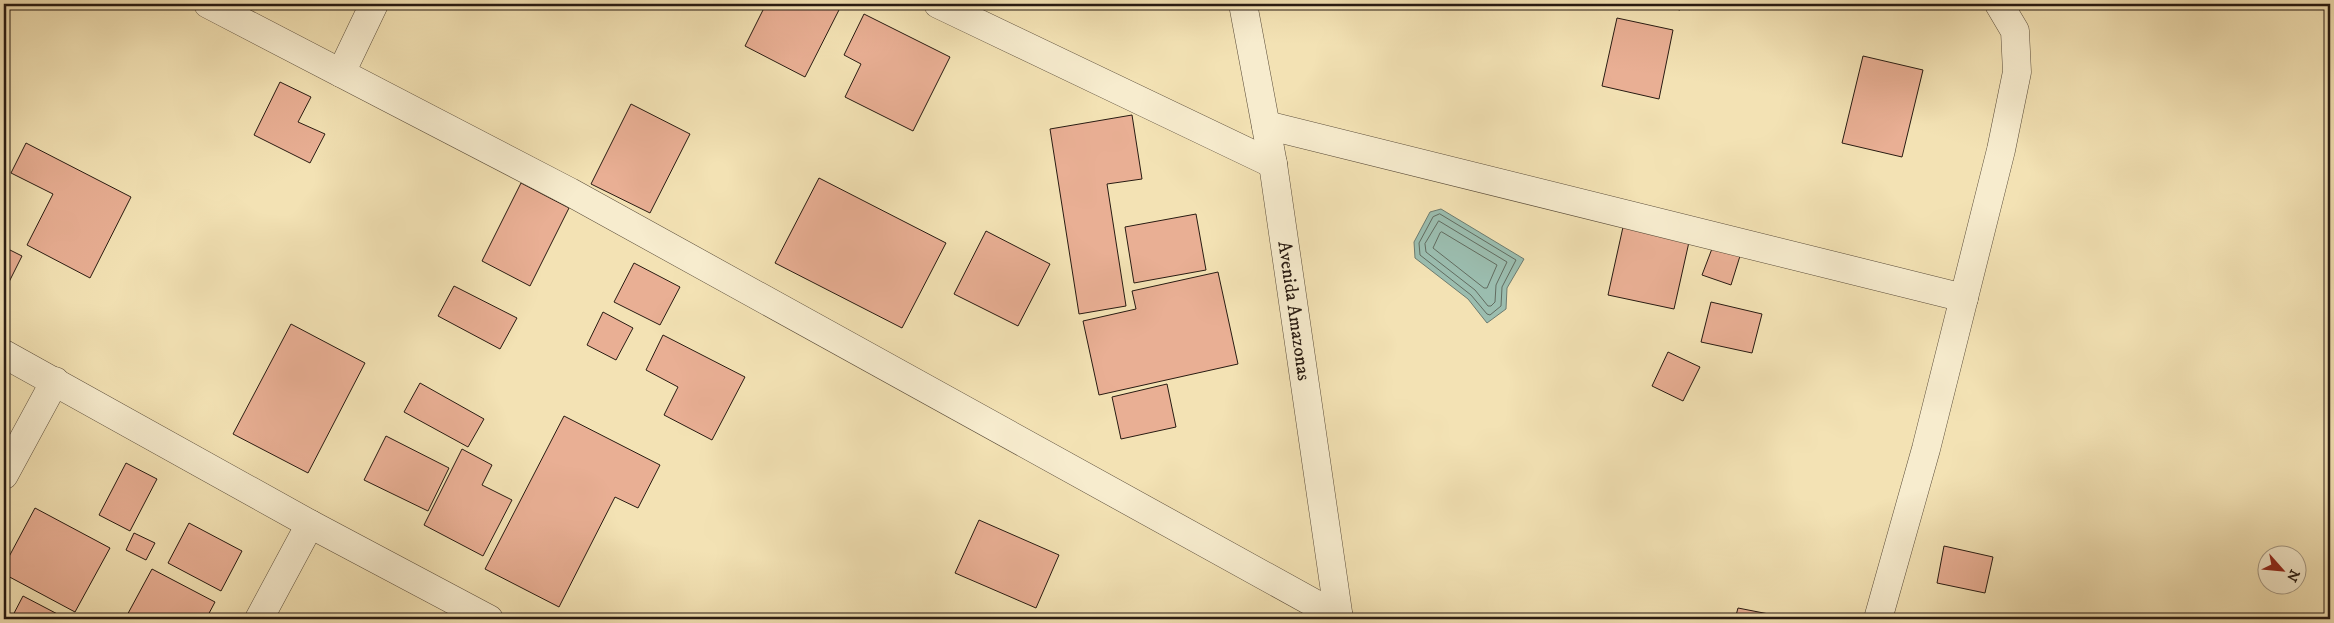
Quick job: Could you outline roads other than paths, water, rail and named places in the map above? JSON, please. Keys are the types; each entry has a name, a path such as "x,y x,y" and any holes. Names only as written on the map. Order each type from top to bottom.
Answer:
{"street":[{"path":"208,4 579,196 1339,618"},
{"path":"341,72 374,4"},
{"path":"938,4 1273,164"},
{"name":"Avenida Amazonas","path":"1243,4 1273,164 1339,618"},
{"path":"1878,619 1926,449 2002,150 2017,72 2015,31 1999,4"},
{"path":"1266,125 1964,298"},
{"path":"4,354 310,524 489,619"},
{"path":"4,475 55,381"},
{"path":"259,619 310,524"}],"water":[{"path":"1441,209 1524,259 1507,288 1506,309 1487,323 1468,299 1415,258 1414,242 1430,212"}]}
